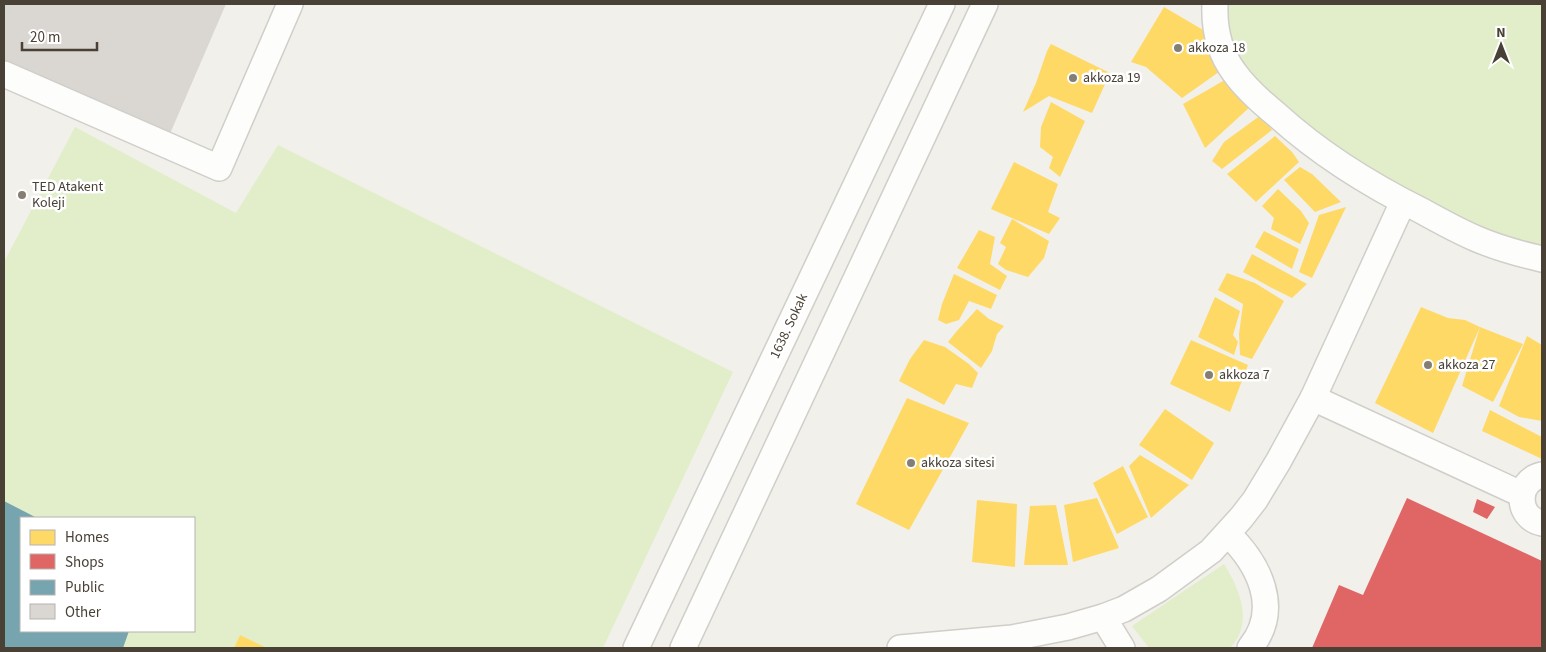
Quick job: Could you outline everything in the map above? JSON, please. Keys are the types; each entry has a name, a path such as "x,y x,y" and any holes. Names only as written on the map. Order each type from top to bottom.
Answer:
{"street":[{"path":"4,74 219,168 290,4"},
{"name":"1638. Sokak","path":"636,648 942,4"},
{"path":"683,648 985,4"},
{"path":"1215,4 1214,24 1220,45 1233,71 1253,94 1303,139 1338,164 1404,202 1477,239 1542,260"},
{"path":"902,648 1012,638 1103,618 1124,609 1177,578 1211,551 1228,534 1255,500 1313,398 1404,202"},
{"path":"1313,398 1522,494"},
{"path":"1542,475 1531,480 1522,494 1524,511 1530,518 1542,524"},
{"path":"1228,534 1248,555 1258,572 1262,585 1265,608 1263,621 1259,633 1250,648"},
{"path":"1103,618 1122,648"}],"green space":[{"path":"1215,4 1542,4 1542,259 1477,239 1253,94"},
{"path":"75,127 236,213 278,145 733,372 603,648 267,648 240,635 234,648 4,648 4,262"},
{"path":"1224,564 1239,595 1243,617 1237,638 1230,648 1149,648 1132,626"}],"building: Homes":[{"name":"akkoza 18","path":"1164,7 1210,34 1226,67 1182,98 1146,67 1131,62"},
{"name":"akkoza 19","path":"1051,44 1110,73 1092,113 1049,96 1023,112"},
{"path":"1230,77 1251,106 1205,148 1183,104"},
{"path":"1051,102 1085,121 1060,177 1049,168 1053,157 1040,147 1041,127"},
{"path":"1261,115 1272,130 1222,169 1212,161 1224,142"},
{"path":"1275,136 1292,152 1299,162 1256,202 1227,174"},
{"path":"1014,162 1058,184 1048,212 1060,218 1049,234 991,209"},
{"path":"1300,167 1312,174 1341,202 1315,212 1284,180"},
{"path":"1278,189 1301,211 1309,223 1300,244 1271,229 1274,218 1262,206"},
{"path":"1346,207 1312,278 1299,272 1319,215"},
{"path":"1012,219 1049,241 1044,258 1028,277 1006,270 998,264 1006,247 1000,243"},
{"path":"979,230 995,237 990,264 1007,276 1000,290 957,268"},
{"path":"1264,231 1299,249 1292,269 1255,247"},
{"path":"1252,254 1307,284 1292,298 1270,287 1243,272"},
{"path":"1227,273 1255,283 1284,301 1252,359 1240,355 1239,334 1243,304 1218,290"},
{"path":"954,274 997,295 991,309 969,301 959,320 946,324 938,320"},
{"path":"1215,297 1240,311 1233,335 1238,342 1234,355 1198,337"},
{"name":"akkoza 27","path":"1421,307 1448,318 1465,320 1480,327 1433,433 1375,403"},
{"path":"977,309 989,319 1004,326 997,334 992,351 981,368 948,342"},
{"path":"1480,327 1523,344 1493,402 1462,386"},
{"path":"1527,336 1542,345 1542,421 1519,417 1499,406"},
{"path":"924,340 945,347 978,373 972,388 956,384 944,405 899,381 910,359"},
{"name":"akkoza 7","path":"1191,340 1248,365 1230,412 1170,384"},
{"name":"akkoza sitesi","path":"907,398 969,423 909,530 856,504"},
{"path":"1165,409 1214,443 1192,480 1139,445"},
{"path":"1490,410 1542,437 1542,459 1482,431"},
{"path":"1140,455 1189,485 1151,518 1129,466"},
{"path":"1123,466 1148,517 1117,534 1093,483"},
{"path":"1097,498 1119,548 1073,562 1064,505"},
{"path":"977,500 1017,504 1015,567 972,562"},
{"path":"1056,505 1068,565 1024,565 1030,506"},
{"path":"1365,627 1410,648 1354,648"},
{"path":"240,635 267,648 234,648"}],"building: Shops":[{"path":"1407,498 1542,561 1542,648 1312,648 1339,585 1363,595"},
{"path":"1477,499 1495,507 1487,519 1473,512"}],"building: Public":[{"path":"4,501 35,517 20,517 20,632 129,632 123,648 4,648"}],"building: Other":[{"path":"4,4 226,4 169,136 4,66"}],"place":[{"name":"akkoza 18","path":"1178,48"},
{"name":"akkoza 19","path":"1073,78"},
{"name":"TED Atakent Koleji","path":"22,195"},
{"name":"akkoza 27","path":"1428,365"},
{"name":"akkoza 7","path":"1209,375"},
{"name":"akkoza sitesi","path":"911,463"}]}
